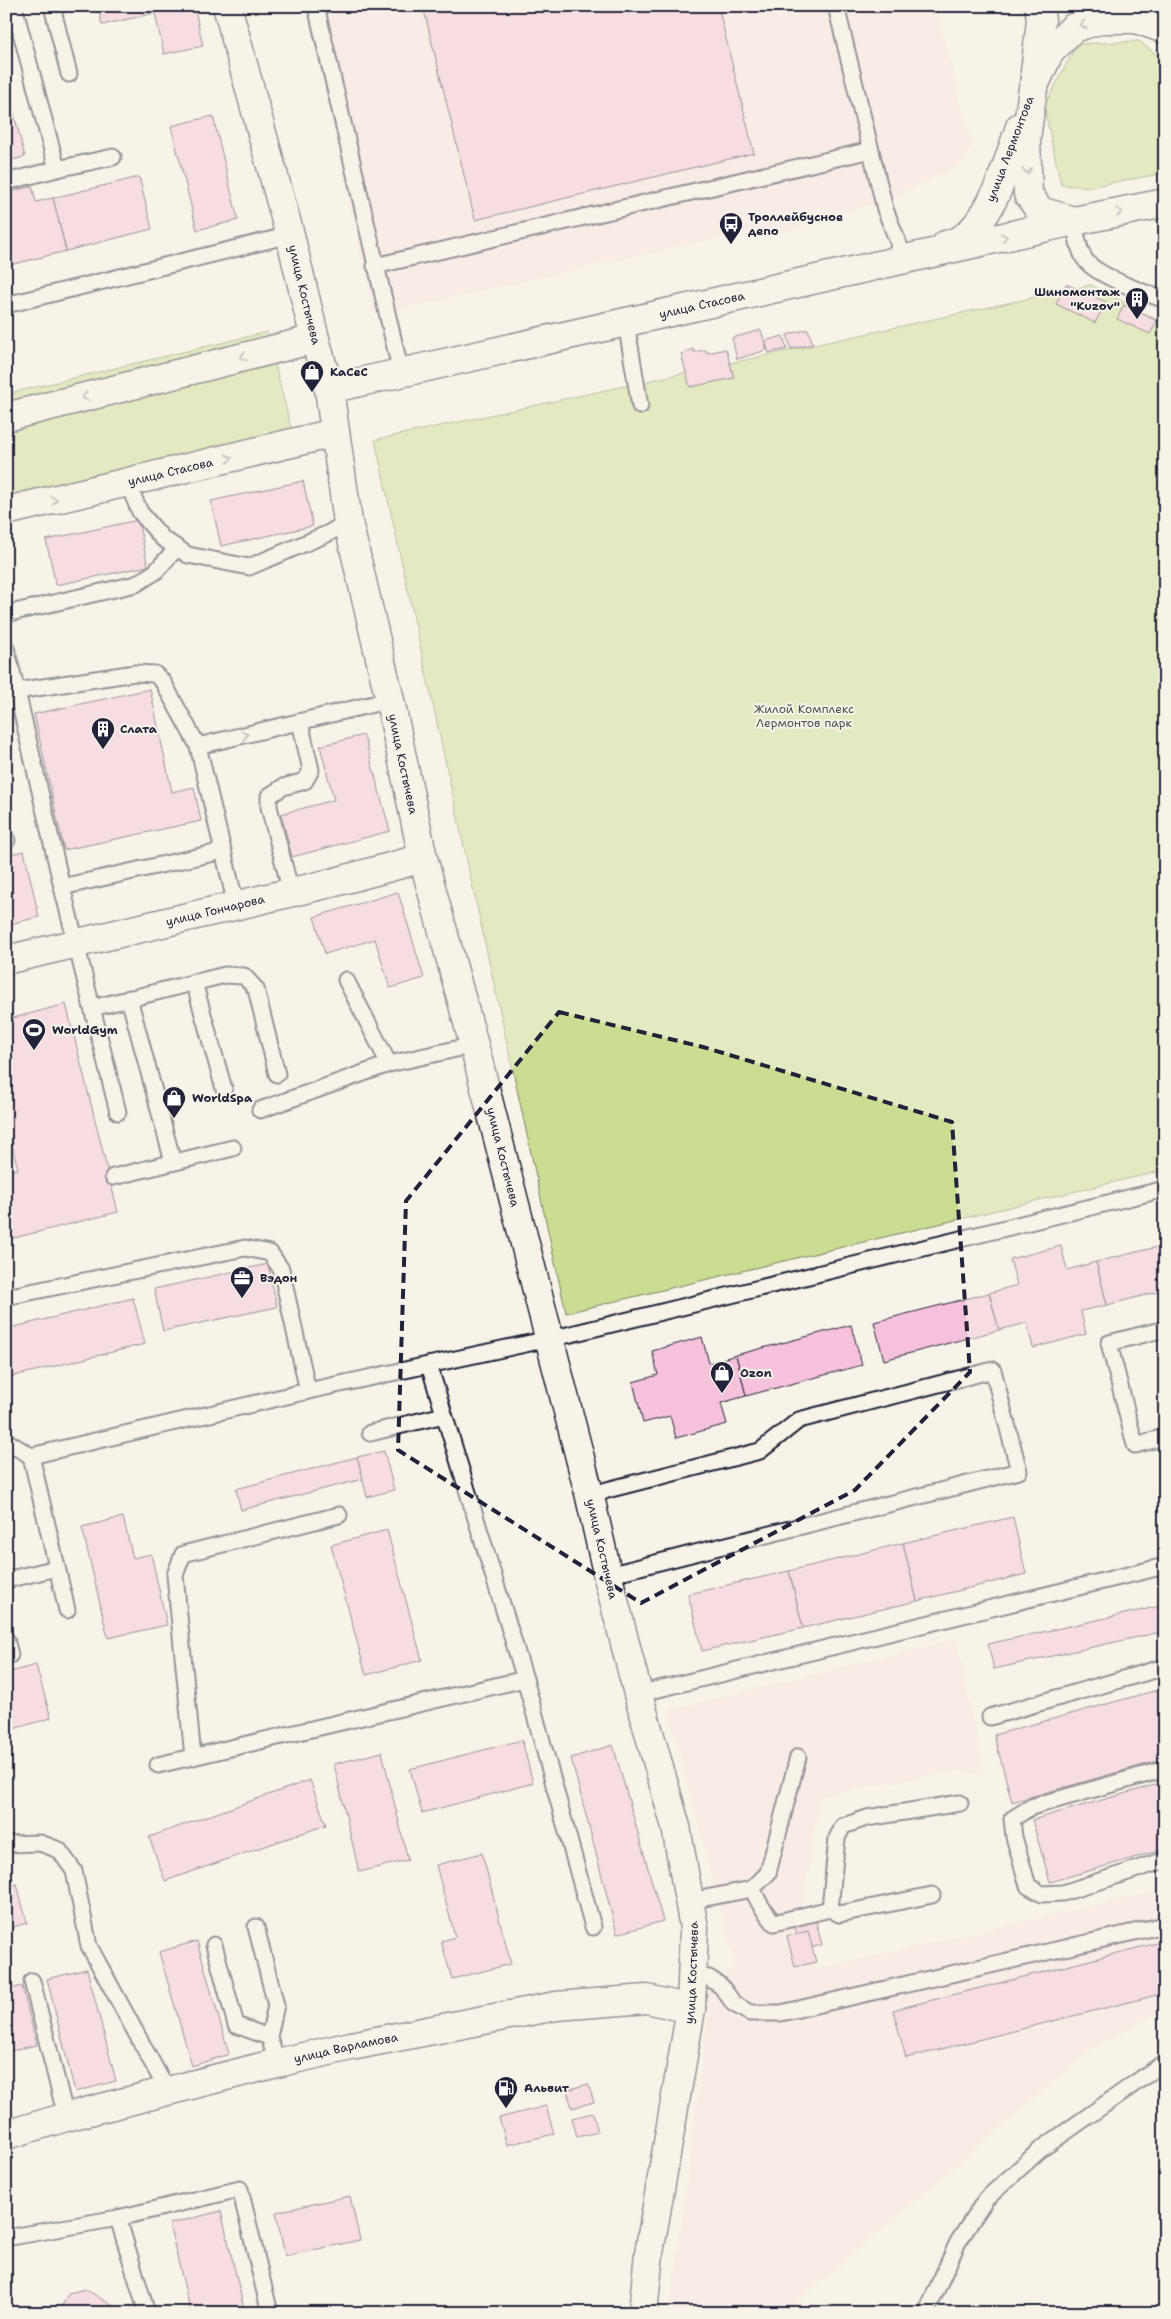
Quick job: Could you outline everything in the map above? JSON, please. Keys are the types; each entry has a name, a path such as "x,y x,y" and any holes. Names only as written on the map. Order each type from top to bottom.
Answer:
{"street":[{"name":"улица Костычева","path":"227,6 290,235 329,389 348,522 390,700 423,858 474,1045 590,1497 638,1694 676,1827 690,1901 694,1928 691,2009 649,2253 643,2313"},
{"name":"улица Лермонтова","path":"914,258 966,236 986,212 1003,174 1034,88 1041,20 1039,6"},
{"path":"1151,6 1165,17"},
{"path":"1074,222 1040,211 1028,194 1026,139 1034,88 1048,53 1073,28 1103,19 1136,19 1165,29"},
{"name":"улица Стасова","path":"329,389 1165,203"},
{"path":"6,417 315,339"},
{"name":"улица Стасова","path":"6,511 334,433"},
{"name":"улица Гончарова","path":"6,960 291,892 423,858"},
{"name":"улица Варламова","path":"7,2133 277,2063 360,2044 556,2006 647,1999 691,2009"}],"lane":[{"path":"14,6 57,169"},
{"path":"52,6 70,74"},
{"path":"316,6 401,373"},
{"path":"836,6 885,209 914,258"},
{"path":"376,266 872,150"},
{"path":"6,182 113,157"},
{"path":"1074,222 1079,246 1087,262 1111,278 1164,299"},
{"path":"6,305 290,235"},
{"path":"626,322 640,406"},
{"path":"127,482 140,512 162,538 188,556 249,568 327,534 348,522"},
{"path":"6,614 136,584 155,572 177,548"},
{"path":"6,648 62,887 118,1112"},
{"path":"17,691 135,673 155,674 163,682 198,746 236,905"},
{"path":"198,746 390,700"},
{"path":"291,892 269,807 269,796 283,787 305,781 311,770 300,722"},
{"path":"62,887 223,851"},
{"path":"92,1008 225,974 244,976 256,989 277,1074"},
{"path":"346,980 389,1064"},
{"path":"194,982 224,1089"},
{"path":"129,998 173,1162"},
{"path":"260,1110 389,1064 474,1045"},
{"path":"113,1176 233,1148"},
{"path":"6,1441 31,1456 308,1391 549,1338 1165,1189"},
{"path":"6,1297 245,1248 270,1253 282,1269 308,1391"},
{"path":"1165,1328 1109,1343 1135,1445 1165,1437"},
{"path":"429,1364 525,1679 592,1927"},
{"path":"590,1497 607,1490 760,1451 799,1420 993,1370 1020,1471 634,1568 608,1577"},
{"path":"370,1432 444,1415"},
{"path":"31,1456 67,1610"},
{"path":"193,1757 175,1575 183,1554 339,1515"},
{"path":"638,1694 1165,1566"},
{"path":"6,1580 57,1568"},
{"path":"6,1639 10,1655"},
{"path":"990,1717 1165,1668"},
{"path":"158,1765 525,1679"},
{"path":"690,1901 752,1889 768,1873 798,1757"},
{"path":"1165,1769 1031,1807 1012,1819 1014,1837 1028,1886 1042,1894 1062,1893 1165,1860"},
{"path":"830,1909 837,1838 843,1826 867,1818 960,1803"},
{"path":"6,1844 40,1843 59,1850 74,1871 89,1946 168,2092"},
{"path":"752,1889 761,1906 774,1922 830,1909 839,1914 932,1895"},
{"path":"693,1976 709,1978 721,1986 734,2004 750,2013 780,2013 1165,1924"},
{"path":"256,1927 276,2005 270,2037 277,2063"},
{"path":"214,1945 236,2025 270,2037"},
{"path":"32,1981 66,2117"},
{"path":"926,2313 958,2242 986,2199 1040,2150 1165,2062"},
{"path":"6,2238 118,2218 240,2189 270,2313"},
{"path":"118,2218 147,2313"}],"highlighted area":[{"path":"559,1012 703,1047 952,1122 970,1372 855,1490 641,1603 398,1450 406,1201"}],"shaded area":[{"name":"Троллейбусное депо","path":"306,6 935,6 972,146 959,166 893,197 781,233 739,233 375,315"},
{"path":"957,1639 984,1774 955,1771 820,1796 802,1909 816,1969 1165,1889 1165,2009 1094,2047 784,2313 670,2313 709,2006 708,1992 735,1964 668,1710"}],"green space":[{"path":"1139,41 1165,61 1165,173 1089,187 1061,185 1044,107 1077,44"},
{"name":"Жилой Комплекс Лермонтов парк","path":"1091,285 1165,324 1165,1170 566,1313 375,440"},
{"path":"267,332 296,448 6,521 6,394"}],"building":[{"path":"98,6 194,6 203,46 164,54 155,13 102,25"},
{"path":"423,6 718,6 754,153 475,220"},
{"path":"6,82 25,157 6,161"},
{"path":"213,116 238,220 197,230 171,126"},
{"path":"139,177 152,229 66,251 53,198"},
{"path":"32,186 36,202 53,198 66,251 6,266 6,193"},
{"path":"1066,284 1106,302 1095,323 1056,304"},
{"name":"Шиномонтаж \"Kuzov\"","path":"1124,305 1157,321 1150,334 1117,319"},
{"path":"808,329 813,344 791,349 787,335"},
{"path":"761,330 767,350 737,359 732,338"},
{"path":"783,336 787,349 769,353 765,341"},
{"path":"693,349 694,352 706,350 707,353 726,349 734,378 690,387 681,354"},
{"path":"303,481 313,526 221,546 211,501"},
{"path":"138,520 148,566 56,585 46,540"},
{"name":"Слата","path":"150,689 172,792 194,787 201,821 64,850 34,714"},
{"path":"364,735 390,831 292,857 281,814 334,800 320,746"},
{"path":"24,851 39,917 6,925 6,855"},
{"path":"398,892 424,978 390,988 375,939 325,954 314,917"},
{"path":"66,1004 118,1212 6,1240 6,1171 18,1169 6,1124 6,1020"},
{"path":"1165,1245 1165,1290 1107,1305 1096,1262"},
{"path":"1061,1246 1067,1270 1096,1262 1107,1305 1081,1311 1086,1334 1033,1348 1027,1323 999,1330 989,1293 1017,1285 1010,1259"},
{"path":"268,1264 277,1307 163,1331 154,1289"},
{"path":"989,1293 999,1330 884,1360 874,1322"},
{"path":"133,1298 145,1344 6,1378 6,1329"},
{"path":"851,1325 862,1365 746,1396 736,1355"},
{"path":"702,1337 709,1363 736,1355 746,1396 721,1403 727,1424 676,1438 670,1416 643,1423 633,1382 658,1375 652,1351"},
{"path":"384,1451 394,1490 367,1497 357,1457"},
{"path":"357,1457 363,1479 241,1510 236,1489"},
{"path":"123,1517 133,1558 151,1554 167,1625 108,1638 82,1527"},
{"path":"1013,1517 1026,1574 917,1601 903,1543"},
{"path":"387,1530 422,1660 366,1675 331,1545"},
{"path":"903,1543 917,1601 803,1628 789,1571"},
{"path":"789,1571 803,1628 702,1651 688,1594"},
{"path":"1165,1605 1165,1631 994,1669 988,1644"},
{"path":"36,1665 51,1718 6,1731 6,1673"},
{"path":"1165,1688 1165,1759 1012,1802 994,1735"},
{"path":"522,1740 533,1783 422,1813 410,1769"},
{"path":"613,1745 663,1921 617,1934 571,1758"},
{"path":"382,1752 408,1860 359,1872 334,1764"},
{"path":"310,1780 326,1825 165,1881 149,1837"},
{"path":"1165,1782 1165,1849 1050,1882 1032,1820"},
{"path":"482,1853 511,1964 452,1979 441,1941 455,1937 436,1865"},
{"path":"17,1884 27,1923 6,1929 6,1887"},
{"path":"814,1914 822,1945 801,1950 793,1920"},
{"path":"808,1931 816,1962 795,1967 787,1936"},
{"path":"197,1941 229,2054 192,2066 159,1952"},
{"path":"1165,1941 1165,1993 906,2058 893,2010"},
{"path":"87,1969 116,2081 75,2092 47,1979"},
{"path":"22,1986 37,2045 6,2052 6,1990"},
{"path":"588,2084 594,2102 572,2108 567,2090"},
{"path":"546,2106 554,2134 507,2145 499,2118"},
{"path":"593,2113 598,2132 577,2137 572,2118"},
{"path":"350,2196 360,2240 285,2256 276,2212"},
{"path":"221,2211 245,2313 191,2313 169,2224"},
{"path":"85,2289 125,2313 58,2313 69,2293"}],"place":[{"name":"Троллейбусное депо","path":"731,245"},
{"name":"Шиномонтаж \"Kuzov\"","path":"1137,320"},
{"name":"KaCeC","path":"312,393"},
{"name":"Слата","path":"103,750"},
{"name":"WorldGym","path":"34,1051"},
{"name":"WorldSpa","path":"174,1119"},
{"name":"Вэдон","path":"242,1299"},
{"name":"Ozon","path":"722,1394"},
{"name":"Альвит","path":"506,2109"}]}
